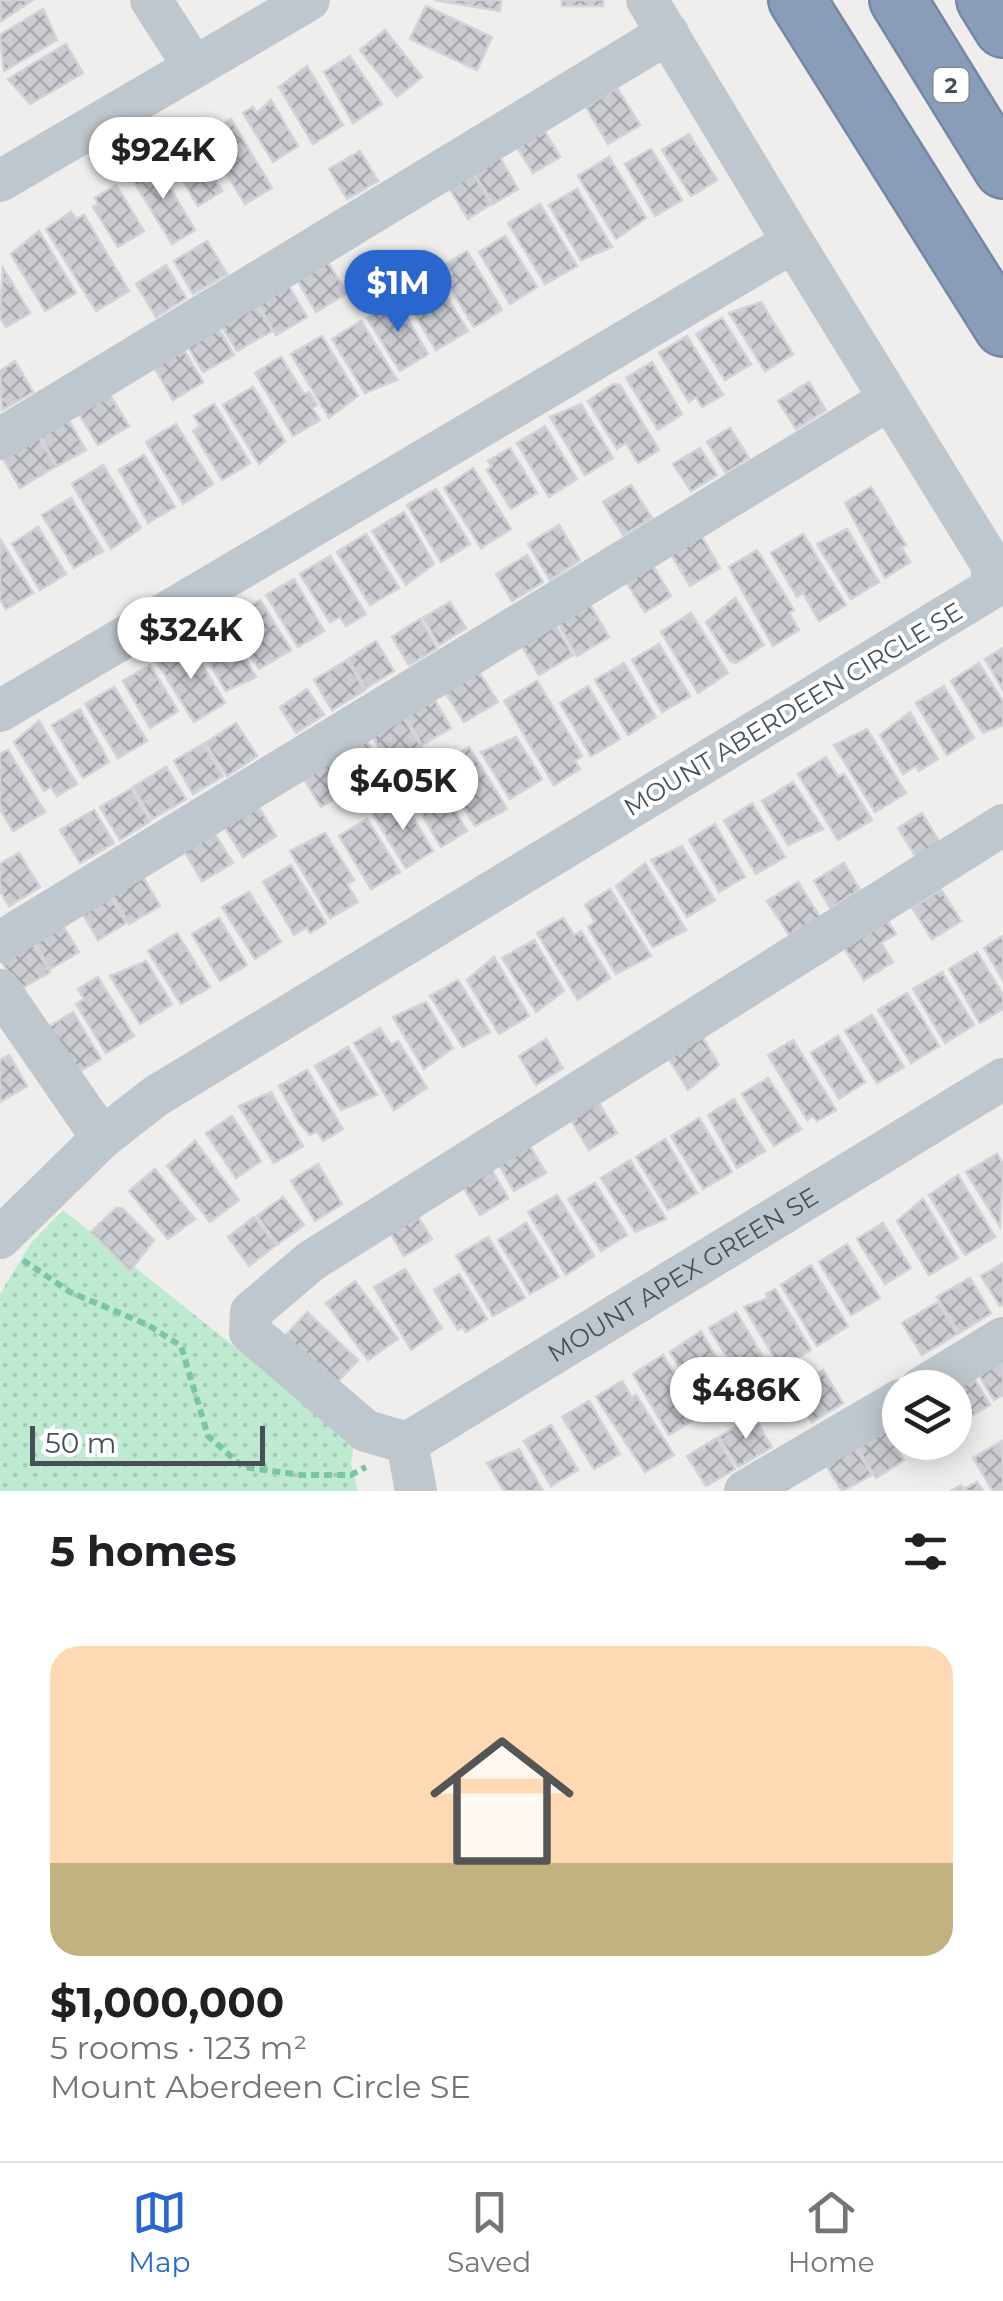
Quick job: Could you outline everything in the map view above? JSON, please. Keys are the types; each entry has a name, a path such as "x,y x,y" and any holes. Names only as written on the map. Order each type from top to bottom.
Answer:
{"highway":[{"path":"797,0 1003,328"},
{"name":"2","path":"898,0 1003,170"},
{"path":"986,0 1003,29"}],"street":[{"path":"151,0 194,67"},
{"path":"3,174 309,0"},
{"path":"0,439 658,17"},
{"name":"MOUNT ABERDEEN CIRCLE SE","path":"0,1238 102,1138 156,1096 997,591 992,566 658,17"},
{"path":"0,712 794,242"},
{"path":"0,942 888,400"},
{"path":"416,1491 407,1443 366,1431 250,1332 251,1312 311,1261 1003,826"},
{"path":"0,990 102,1138"},
{"name":"MOUNT APEX GREEN SE","path":"407,1443 1003,1079"},
{"path":"951,1370 1003,1338"},
{"path":"745,1491 882,1411"}],"path":[{"path":"0,1238 22,1259 70,1292 148,1325 181,1346 208,1436 243,1466 300,1475 352,1475 407,1443"}],"green space":[{"path":"63,1210 354,1442 351,1464 358,1491 0,1491 0,1294 31,1243"}],"building":[{"path":"0,0 33,0 1,21"},
{"path":"434,0 501,0 500,11"},
{"path":"562,0 603,0 603,6 562,6"},
{"path":"426,6 492,37 477,70 410,39"},
{"path":"43,9 57,40 4,71 0,35"},
{"path":"385,30 422,77 397,97 360,50"},
{"path":"66,44 83,73 30,104 8,79"},
{"path":"350,56 382,104 353,123 324,72"},
{"path":"307,66 343,125 313,144 279,87"},
{"path":"617,88 640,125 608,144 586,107"},
{"path":"271,100 298,146 273,162 243,113 253,107 257,113"},
{"path":"231,119 272,188 245,204 203,136"},
{"path":"544,130 560,157 533,173 516,146"},
{"path":"689,134 717,180 691,196 662,150"},
{"path":"195,146 222,191 198,206 172,163"},
{"path":"651,149 682,200 655,216 625,164"},
{"path":"360,151 378,181 347,199 329,169"},
{"path":"499,156 518,189 493,204 473,171"},
{"path":"609,157 646,218 616,239 578,176"},
{"path":"153,159 195,230 172,244 133,180 138,177 134,170"},
{"path":"473,173 491,204 468,219 449,188"},
{"path":"116,185 144,231 118,247 93,207 98,204 95,198"},
{"path":"577,189 612,247 581,260 549,205"},
{"path":"540,204 577,266 545,284 508,223"},
{"path":"71,212 77,219 84,215 129,291 96,311 46,229"},
{"path":"39,231 76,293 45,311 11,254"},
{"path":"505,236 537,287 510,304 479,252"},
{"path":"207,241 227,274 193,294 174,261"},
{"path":"467,251 502,310 474,327 444,278 452,274 446,264"},
{"path":"327,261 347,293 316,312 297,280"},
{"path":"166,265 186,298 156,317 136,284"},
{"path":"3,268 30,313 6,327 0,317"},
{"path":"430,270 468,331 436,350 399,288"},
{"path":"287,283 307,317 276,335 257,302"},
{"path":"397,300 428,354 400,371 367,318"},
{"path":"761,302 793,354 765,371 729,313"},
{"path":"255,303 272,331 237,351 220,324"},
{"path":"722,318 751,364 725,380 696,334"},
{"path":"361,321 397,380 365,393 332,339"},
{"path":"217,326 234,355 203,372 187,345"},
{"path":"322,336 358,396 329,418 291,354"},
{"path":"687,336 723,395 702,407 696,397 689,402 659,353"},
{"path":"184,350 203,382 173,400 154,367"},
{"path":"281,357 304,394 309,392 317,405 312,408 320,420 293,436 255,373"},
{"path":"15,361 33,392 2,410 0,371"},
{"path":"652,362 682,414 658,430 626,378"},
{"path":"809,382 826,410 796,429 778,401"},
{"path":"613,384 620,385 659,450 638,463 626,443 617,449 588,401"},
{"path":"253,387 285,441 259,464 223,405"},
{"path":"110,395 129,426 98,445 79,414"},
{"path":"214,404 250,463 222,480 193,431 200,426 194,416"},
{"path":"581,404 613,458 585,475 550,417"},
{"path":"68,419 86,450 57,466 40,435"},
{"path":"176,424 213,484 183,504 146,442"},
{"path":"545,426 577,479 549,497 517,443"},
{"path":"730,428 749,458 726,473 707,442"},
{"path":"38,436 56,466 20,488 2,457"},
{"path":"510,448 537,493 511,509 487,470 492,466 488,461"},
{"path":"700,448 717,475 691,491 673,464"},
{"path":"144,455 175,507 148,523 119,470"},
{"path":"103,465 141,528 111,549 72,484"},
{"path":"473,468 511,529 481,548 444,488"},
{"path":"631,485 652,518 623,535 603,502"},
{"path":"871,487 906,545 902,548 910,562 885,578 845,503"},
{"path":"436,489 470,544 441,562 407,505"},
{"path":"71,498 103,551 74,568 42,515"},
{"path":"404,512 434,564 406,585 372,531"},
{"path":"559,525 580,560 550,580 528,544"},
{"path":"38,527 66,574 40,590 12,544"},
{"path":"847,529 879,582 851,599 817,544"},
{"path":"366,534 399,588 370,605 337,552"},
{"path":"803,534 846,605 819,621 803,593 797,597 771,553"},
{"path":"701,535 720,568 690,586 670,553"},
{"path":"0,539 33,593 6,609 0,599"},
{"path":"757,550 794,610 789,613 799,630 773,646 729,567"},
{"path":"527,555 543,582 512,601 496,574"},
{"path":"330,556 366,614 346,626 340,617 330,622 300,574"},
{"path":"653,566 671,596 645,612 626,582"},
{"path":"294,579 324,631 298,647 266,595"},
{"path":"735,598 764,645 736,663 730,661 706,622"},
{"path":"260,600 291,650 259,669 229,619"},
{"path":"450,602 466,628 439,645 423,618"},
{"path":"589,603 609,637 577,656 558,623"},
{"path":"691,613 728,673 698,693 661,632"},
{"path":"420,619 437,648 409,665 392,637"},
{"path":"223,621 256,677 226,691 194,638"},
{"path":"555,625 573,655 539,675 521,645"},
{"path":"188,641 225,703 194,722 157,662"},
{"path":"376,641 394,671 366,688 348,659"},
{"path":"659,644 690,696 662,712 632,660"},
{"path":"1003,648 1003,690 985,659"},
{"path":"347,660 365,690 332,710 314,680"},
{"path":"624,663 656,717 628,735 595,680"},
{"path":"979,663 1003,702 1003,725 983,733 951,681"},
{"path":"150,665 178,711 150,728 123,681"},
{"path":"477,669 498,702 464,722 443,689"},
{"path":"537,681 582,756 575,761 580,769 554,785 504,701"},
{"path":"588,686 620,739 591,756 560,703"},
{"path":"944,686 974,738 947,755 916,703"},
{"path":"114,687 147,741 118,758 85,704"},
{"path":"307,689 324,715 296,733 280,707"},
{"path":"433,697 451,728 422,745 404,714"},
{"path":"80,709 109,762 83,778 52,725"},
{"path":"910,712 938,759 919,771 916,766 903,774 880,735"},
{"path":"402,715 422,748 390,767 371,734"},
{"path":"39,721 77,784 57,796 51,787 44,791 14,742"},
{"path":"236,723 257,756 227,776 205,743"},
{"path":"867,729 906,793 875,812 834,745"},
{"path":"364,737 385,770 354,789 334,756"},
{"path":"516,737 542,779 510,799 481,752"},
{"path":"203,744 223,776 193,794 174,761"},
{"path":"469,747 507,809 475,826 438,766"},
{"path":"8,750 45,812 13,831 0,809 0,754"},
{"path":"333,757 352,788 321,807 302,776"},
{"path":"826,757 838,777 844,774 872,820 838,840 798,774"},
{"path":"166,767 186,799 152,819 133,787"},
{"path":"793,782 823,829 788,845 762,801"},
{"path":"440,785 467,831 441,847 414,801"},
{"path":"131,789 150,821 120,840 100,807"},
{"path":"402,799 433,851 406,868 372,813"},
{"path":"256,802 276,836 243,857 222,823"},
{"path":"752,803 785,857 756,874 724,821"},
{"path":"94,810 114,843 80,863 60,830"},
{"path":"922,813 940,843 916,857 898,828"},
{"path":"367,819 400,872 371,889 339,836"},
{"path":"715,824 745,877 719,892 689,840"},
{"path":"212,829 233,863 202,881 182,847"},
{"path":"325,833 354,880 347,884 358,902 330,918 290,851"},
{"path":"682,846 715,900 687,917 651,860"},
{"path":"19,853 40,887 9,906 0,891 0,864"},
{"path":"645,863 686,930 653,947 616,886"},
{"path":"844,863 860,890 830,908 814,881"},
{"path":"291,865 326,923 310,933 307,927 294,935 263,882"},
{"path":"141,874 160,906 129,924 110,891"},
{"path":"798,882 820,917 789,935 767,901"},
{"path":"610,889 651,956 616,974 588,927 595,922 585,905"},
{"path":"941,890 961,921 932,939 912,908"},
{"path":"108,892 126,923 98,940 80,909"},
{"path":"249,892 281,942 255,959 222,907"},
{"path":"219,918 247,965 220,981 192,934"},
{"path":"563,918 574,935 581,931 610,978 578,1000 537,933"},
{"path":"60,921 79,952 50,969 32,938"},
{"path":"888,921 896,934 881,943 893,962 864,980 844,948"},
{"path":"177,933 210,987 181,1004 148,951"},
{"path":"1003,936 1003,980 984,948"},
{"path":"30,940 50,972 19,990 0,959"},
{"path":"534,940 564,991 536,1012 502,958"},
{"path":"977,952 1003,995 1003,1009 980,1023 949,969"},
{"path":"494,957 529,1016 499,1034 467,980"},
{"path":"146,961 172,1004 140,1024 110,976"},
{"path":"942,972 974,1025 945,1043 913,989"},
{"path":"98,977 134,1036 106,1053 76,1004 84,999 78,989"},
{"path":"458,980 490,1032 463,1047 430,996"},
{"path":"907,993 939,1046 911,1063 878,1010"},
{"path":"426,1002 453,1048 424,1069 393,1017"},
{"path":"73,1012 101,1059 75,1074 47,1028"},
{"path":"872,1015 904,1067 877,1083 845,1031"},
{"path":"380,1028 391,1045 398,1041 427,1088 394,1110 354,1043"},
{"path":"701,1035 719,1065 688,1090 667,1056"},
{"path":"838,1036 865,1082 839,1099 811,1053"},
{"path":"546,1039 563,1068 536,1085 519,1056"},
{"path":"793,1040 836,1110 817,1121 813,1116 807,1120 768,1055"},
{"path":"348,1047 377,1095 341,1110 315,1066"},
{"path":"9,1055 27,1086 0,1102 0,1060"},
{"path":"307,1070 343,1129 323,1141 317,1131 310,1135 299,1123 279,1086"},
{"path":"768,1078 801,1129 774,1146 742,1094"},
{"path":"271,1092 303,1146 274,1163 239,1106"},
{"path":"734,1099 765,1151 737,1168 708,1115"},
{"path":"597,1100 617,1133 589,1150 569,1117"},
{"path":"232,1116 261,1161 236,1178 206,1133"},
{"path":"699,1118 732,1172 703,1189 671,1136"},
{"path":"665,1139 697,1193 668,1210 636,1157"},
{"path":"526,1140 546,1173 514,1191 495,1158"},
{"path":"195,1141 239,1200 210,1222 167,1166"},
{"path":"997,1154 1003,1164 1000,1227 966,1172"},
{"path":"630,1160 666,1219 635,1232 601,1178"},
{"path":"318,1164 342,1204 315,1221 291,1181"},
{"path":"489,1165 508,1198 480,1215 460,1182"},
{"path":"155,1169 195,1219 168,1239 129,1191"},
{"path":"958,1175 995,1237 965,1255 929,1195"},
{"path":"595,1183 627,1235 601,1251 568,1199"},
{"path":"557,1195 594,1256 566,1275 528,1212"},
{"path":"283,1197 304,1225 278,1244 257,1216"},
{"path":"923,1199 958,1258 929,1275 897,1221"},
{"path":"116,1208 122,1208 154,1240 130,1271 91,1232"},
{"path":"413,1209 432,1239 404,1256 386,1226"},
{"path":"254,1217 276,1245 249,1266 228,1237"},
{"path":"526,1223 559,1277 530,1294 498,1240"},
{"path":"883,1223 911,1268 885,1284 857,1239"},
{"path":"488,1237 525,1298 493,1316 456,1256"},
{"path":"847,1244 880,1298 851,1315 819,1262"},
{"path":"1003,1263 1003,1304 1000,1306 981,1276"},
{"path":"811,1265 848,1326 817,1346 781,1285"},
{"path":"405,1269 442,1328 411,1350 374,1287"},
{"path":"459,1274 487,1319 466,1332 462,1326 458,1330 434,1290"},
{"path":"970,1278 991,1313 959,1333 937,1297"},
{"path":"355,1281 398,1339 368,1360 326,1303"},
{"path":"775,1289 811,1350 780,1367 744,1307 768,1298 766,1294"},
{"path":"938,1302 957,1334 922,1355 902,1323"},
{"path":"307,1312 358,1360 334,1386 283,1338"},
{"path":"736,1312 768,1365 741,1380 709,1328"},
{"path":"701,1331 732,1385 704,1406 670,1352"},
{"path":"1003,1352 1003,1395 994,1400 975,1369"},
{"path":"663,1355 700,1416 669,1435 633,1374"},
{"path":"823,1370 843,1403 812,1422 792,1389"},
{"path":"972,1374 990,1405 972,1416"},
{"path":"622,1381 632,1398 636,1395 674,1455 645,1472 596,1397"},
{"path":"589,1401 620,1454 594,1469 562,1417"},
{"path":"753,1416 772,1447 738,1467 719,1437"},
{"path":"551,1425 578,1470 551,1486 524,1441"},
{"path":"882,1426 882,1460 904,1460 876,1478 854,1443"},
{"path":"717,1438 735,1469 706,1486 687,1456"},
{"path":"1002,1441 1003,1491 993,1491 973,1458"},
{"path":"853,1444 872,1475 842,1491 824,1462"},
{"path":"519,1449 543,1491 504,1491 487,1463"},
{"path":"977,1482 983,1491 951,1491 961,1485 964,1489"}]}
